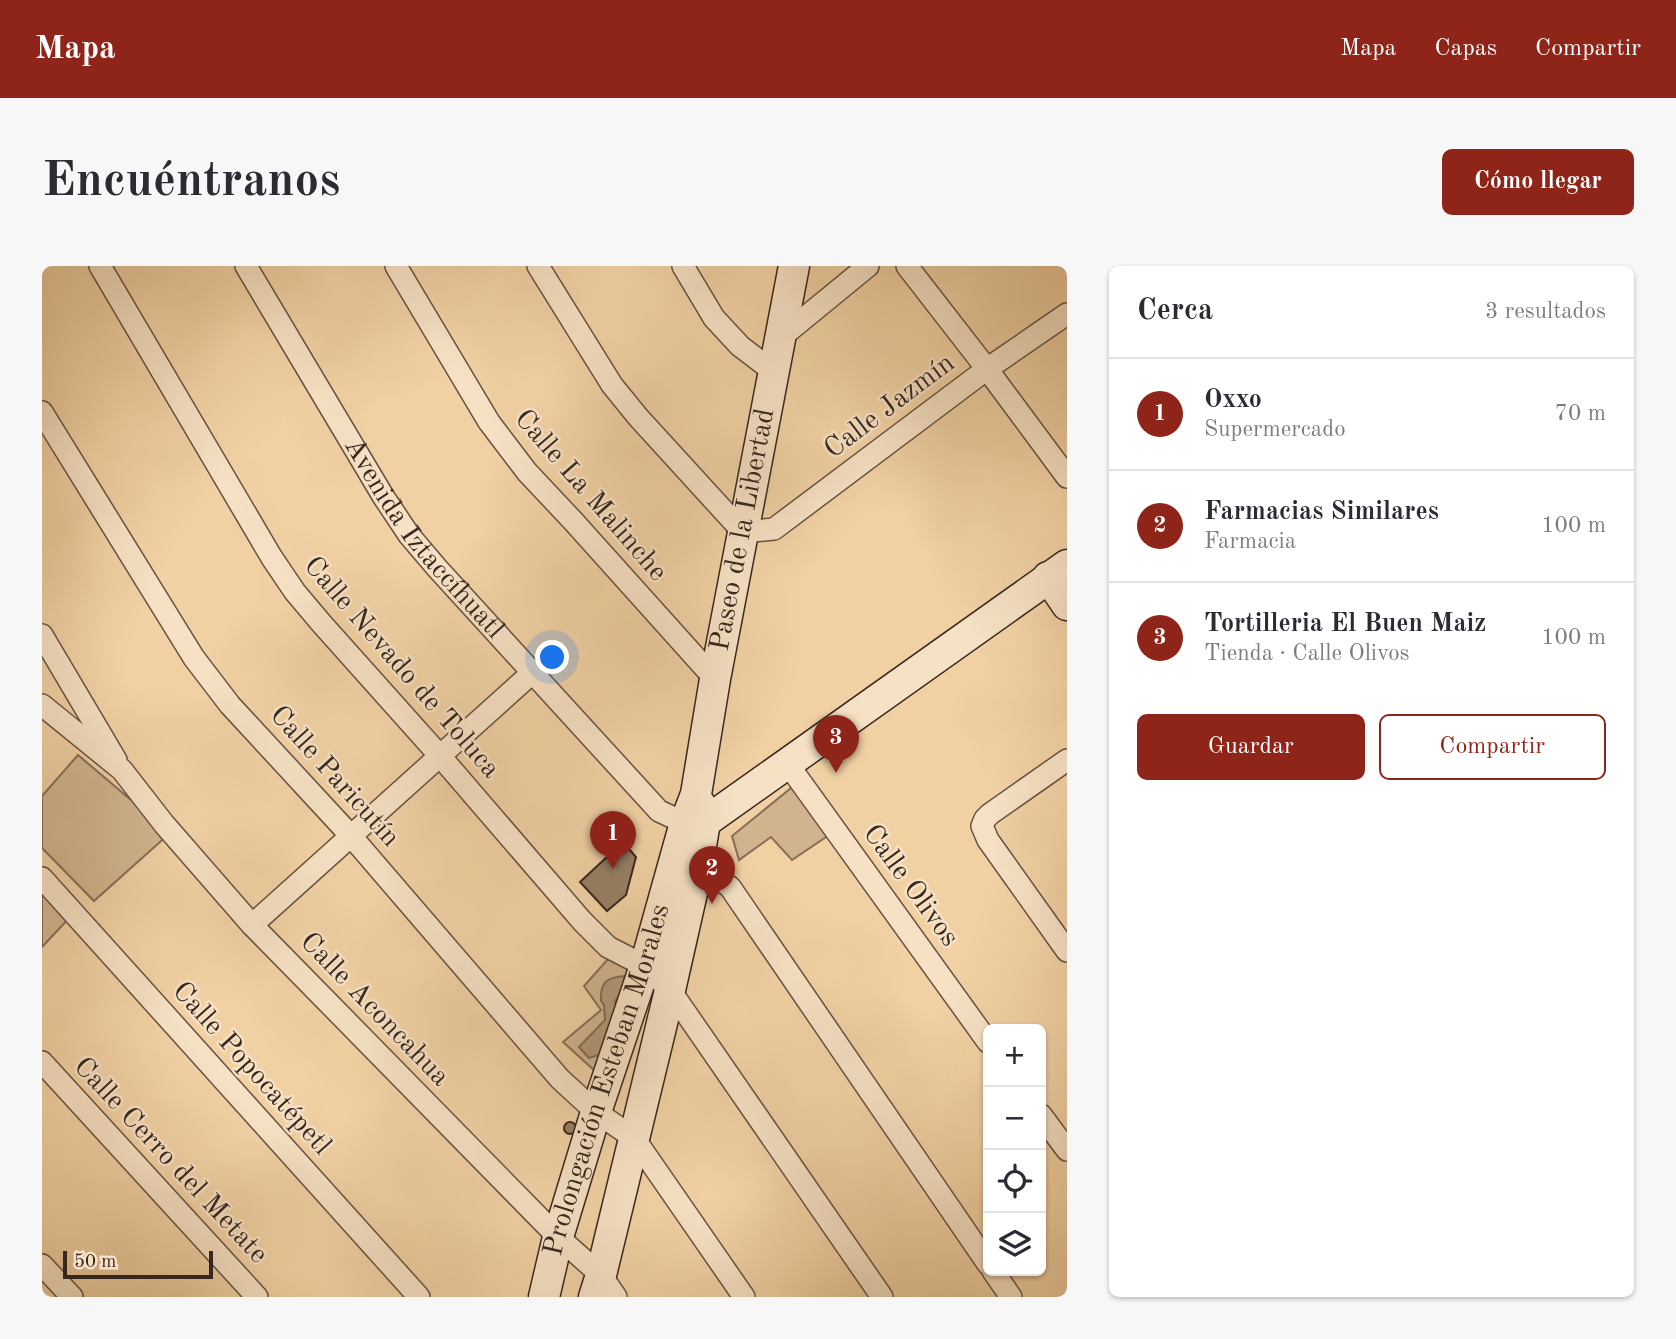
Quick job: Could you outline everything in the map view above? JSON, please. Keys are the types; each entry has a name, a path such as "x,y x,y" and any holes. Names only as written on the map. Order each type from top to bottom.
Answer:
{"street":[{"name":"Calle Nevado de Toluca","path":"100,266 272,558 295,592 582,921 608,947 645,966 670,990 882,1297"},
{"name":"Avenida Iztaccíhuatl","path":"246,266 409,535 659,811 692,821"},
{"name":"Calle La Malinche","path":"396,266 489,422 527,472 715,679"},
{"path":"538,266 612,385 743,532"},
{"path":"683,266 714,318 740,346 774,372"},
{"name":"Paseo de la Libertad","path":"692,821 715,679 794,266"},
{"path":"780,338 868,266"},
{"path":"907,266 1067,477"},
{"name":"Calle Jazmín","path":"743,532 774,529 987,369 1067,314"},
{"name":"Calle Paricutín","path":"42,412 194,658 230,705 351,836 560,1079 596,1112 634,1139 744,1297"},
{"path":"692,821 787,763 1058,571 1067,604"},
{"name":"Calle Aconcahua","path":"42,635 122,770 163,824 251,925 558,1237 604,1290"},
{"path":"251,925 532,673"},
{"name":"Calle Aconcahua","path":"42,705 122,770"},
{"path":"1067,760 990,814 982,826 988,840 1067,951"},
{"name":"Calle Olivos","path":"787,763 983,1035"},
{"name":"Prolongación Esteban Morales","path":"604,1290 634,1139 696,875 692,821"},
{"name":"Prolongación Esteban Morales","path":"544,1297 558,1237 596,1112 692,821"},
{"path":"696,875 720,880 730,887 983,1257"},
{"name":"Calle Popocatépetl","path":"42,878 408,1293"},
{"name":"Calle Cerro del Metate","path":"42,1062 257,1297"},
{"path":"1053,1120 1067,1150"},
{"path":"42,1265 72,1297"},
{"path":"996,1276 1011,1297"}],"shaded area":[{"path":"78,755 170,833 94,901 42,848 42,796"},
{"path":"796,784 832,833 792,860 771,837 739,860 732,836"},
{"path":"42,881 73,914 42,947"},
{"path":"616,950 640,960 595,1071 563,1042 601,1010 584,986"},
{"path":"625,976 623,990 615,1001 618,1012 599,1055 589,1058 579,1047 605,1020 604,1005 601,1001 603,985 609,979"}],"building":[{"path":"623,842 636,857 626,895 607,911 580,882"},
{"path":"570,1122 576,1128 570,1134 564,1128"}],"place":[{"name":"Tortilleria El Buen Maiz","path":"836,773"},
{"name":"Oxxo","path":"613,869"},
{"name":"Farmacias Similares","path":"712,904"}]}
